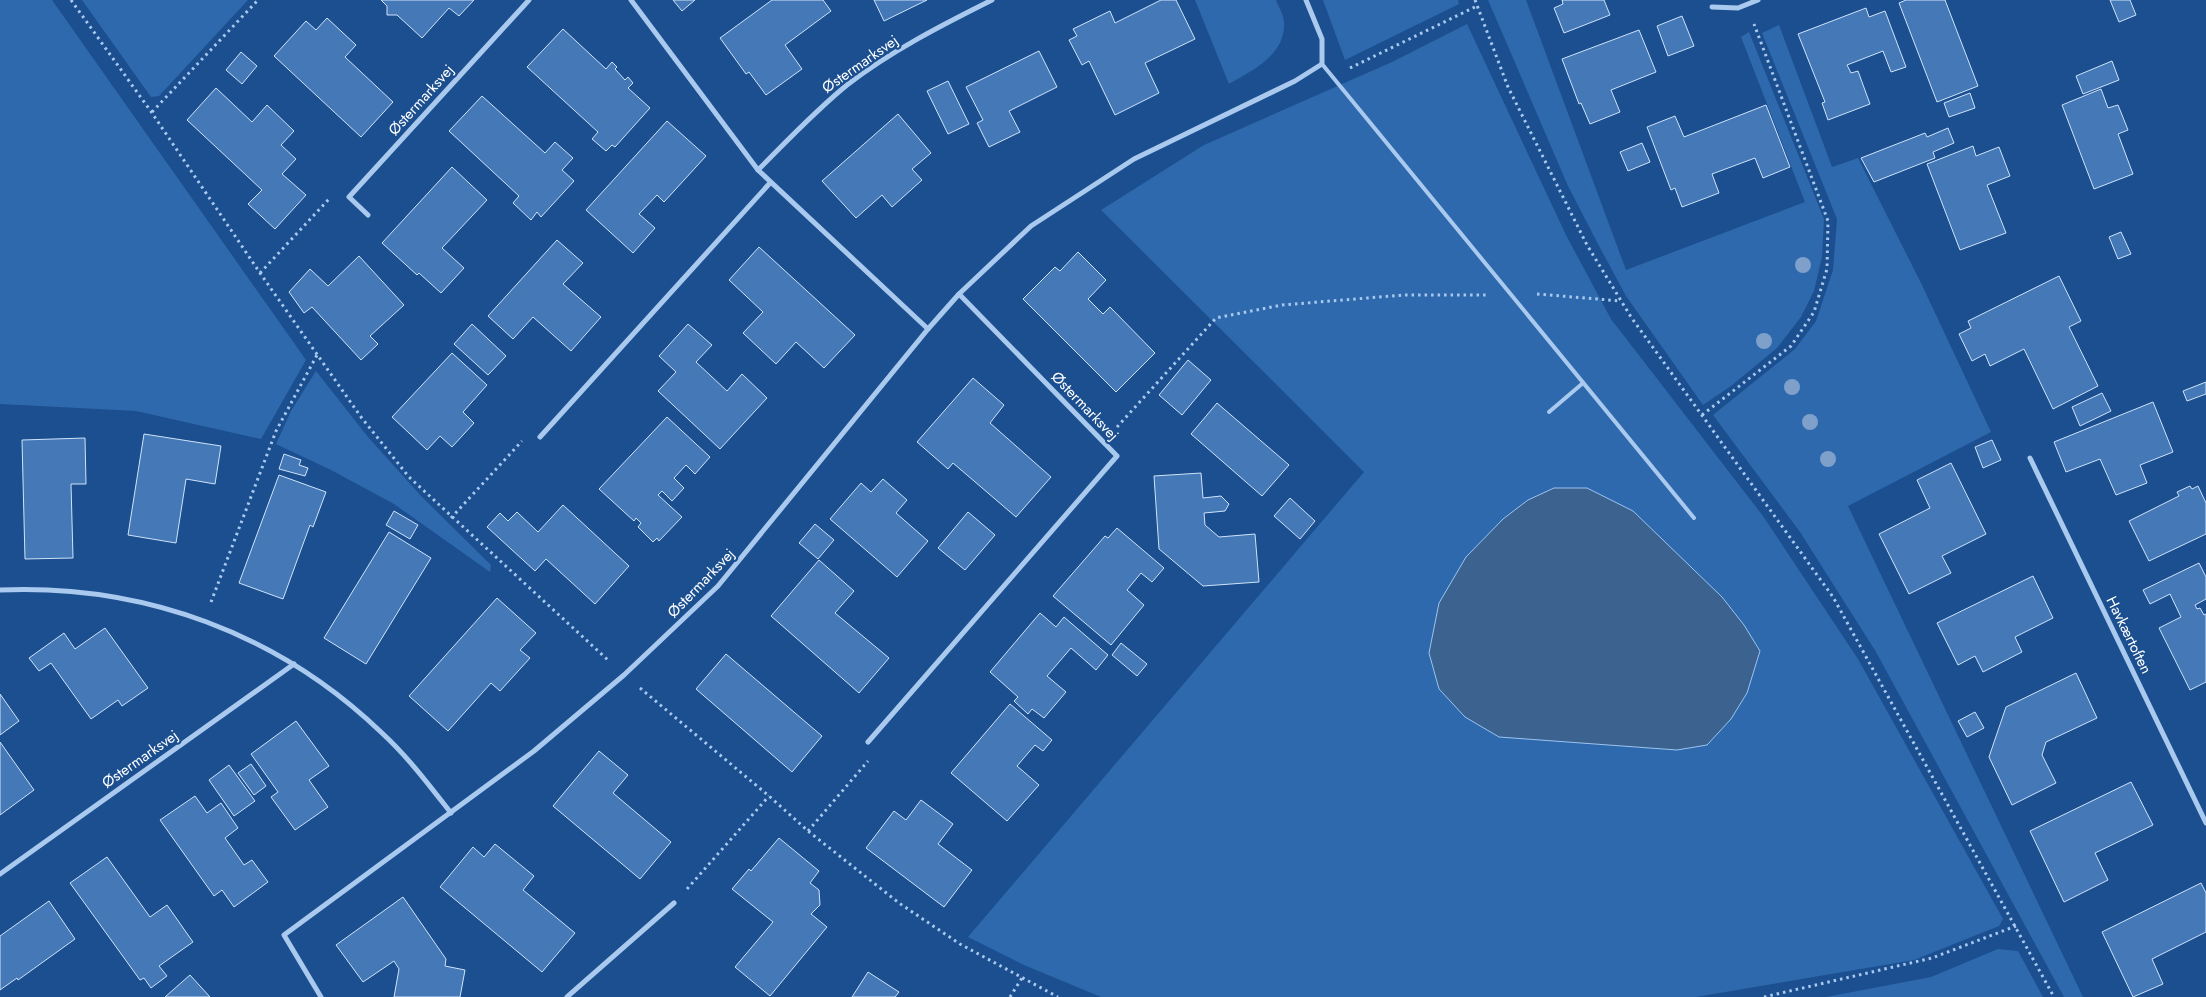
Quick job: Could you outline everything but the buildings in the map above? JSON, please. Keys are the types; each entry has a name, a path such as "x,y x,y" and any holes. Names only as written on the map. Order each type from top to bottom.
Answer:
{"street":[{"name":"Østermarksvej","path":"349,197 528,0"},
{"path":"631,0 758,170 928,329"},
{"name":"Østermarksvej","path":"758,170 807,120 847,85 891,55 992,0"},
{"path":"1306,0 1322,39 1322,64"},
{"path":"1712,7 1738,8 1758,0"},
{"name":"Østermarksvej","path":"320,997 284,935 534,751 624,676 718,586 928,329 959,294 1031,226 1134,159 1296,81 1322,64"},
{"path":"540,437 770,183"},
{"path":"349,197 368,215"},
{"name":"Østermarksvej","path":"868,742 1117,456 959,294"},
{"name":"Havkærtoften","path":"2030,458 2206,823"},
{"path":"0,590 31,589 100,594 165,607 227,629 294,664 339,695 383,733 420,773 451,813"},
{"name":"Østermarksvej","path":"0,874 294,664"},
{"path":"567,997 674,903"}],"lane":[{"path":"1322,64 1694,518"},
{"path":"1549,412 1583,383"}],"path":[{"path":"70,0 152,113 317,355 361,417 403,470 451,518 624,676 769,796 808,831 899,903 960,944 1058,997"},
{"path":"152,113 258,0"},
{"path":"1475,0 1508,87 1587,245 1621,301 1833,597 2054,997"},
{"path":"1702,415 1791,346 1814,312 1827,268 1828,221 1746,4"},
{"path":"1322,64 1345,70 1477,6"},
{"path":"260,273 330,198 349,197"},
{"path":"1103,442 1216,318 1282,305 1404,295 1542,294 1621,301"},
{"path":"204,620 276,431 317,355"},
{"path":"451,518 533,429 540,437"},
{"path":"808,831 877,751 868,742"},
{"path":"674,903 769,796"},
{"path":"1764,997 1932,958 2016,926"},
{"path":"1010,997 1022,978"}],"shaded area":[{"path":"0,0 52,0 306,360 261,439 136,411 0,404"},
{"path":"82,0 248,0 159,96 151,97"},
{"path":"1195,0 1276,0 1284,22 1280,44 1266,60 1229,84"},
{"path":"1323,0 1458,0 1459,4 1345,60"},
{"path":"1488,0 1526,0 1626,270 1805,202 1741,37 1749,32 1824,219 1822,257 1814,291 1801,317 1777,348 1731,386 1703,405 1626,296 1598,244 1568,186"},
{"path":"1467,24 1566,235 1611,319 1763,516 1858,659 2003,919 1999,926 1914,960 1696,997 1101,997 1024,965 968,937 1364,472 1101,210 1204,145 1392,62"},
{"path":"1779,25 1832,167 1858,158 1921,283 1991,432 1848,506 2083,997 2064,997 1876,652 1800,532 1713,415 1795,349 1816,321 1833,270 1837,219 1762,33"},
{"path":"316,371 368,437 421,496 491,565 490,572 394,504 331,470 276,444 291,411"},
{"path":"1554,488 1587,488 1633,511 1722,597 1744,625 1760,651 1747,693 1731,719 1707,745 1677,750 1499,737 1465,717 1439,689 1429,653 1439,603 1466,557 1503,519 1528,500"},
{"path":"1998,949 2018,951 2043,997 1826,997 1931,977"}]}
